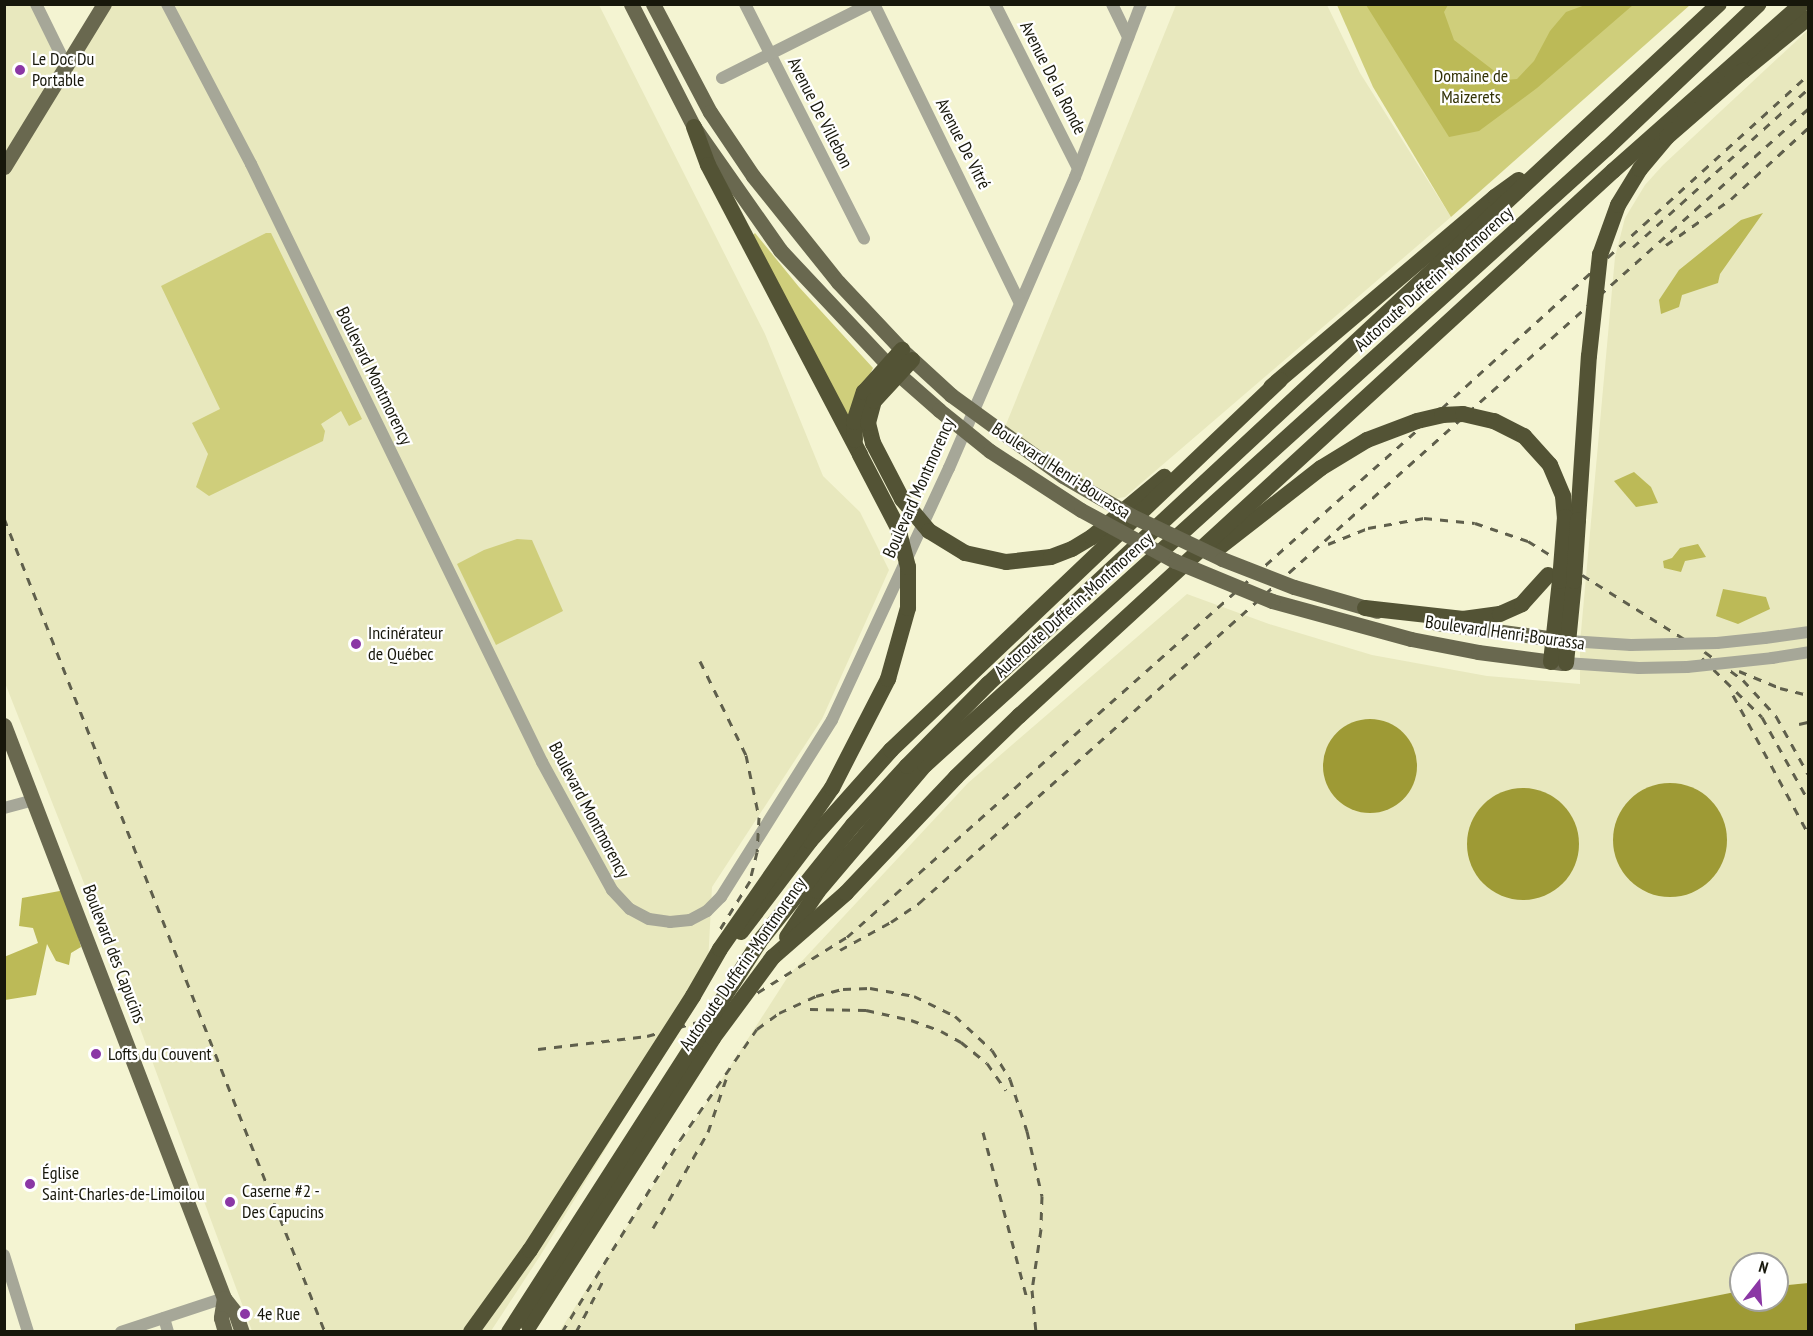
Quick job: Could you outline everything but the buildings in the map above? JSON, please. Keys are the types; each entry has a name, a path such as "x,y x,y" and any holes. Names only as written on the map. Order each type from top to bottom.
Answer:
{"highway":[{"name":"Autoroute Dufferin-Montmorency","path":"510,1332 759,942 853,825 988,684 1719,4"},
{"name":"Autoroute Dufferin-Montmorency","path":"527,1330 712,1038 773,957 818,891 925,765 1607,148 1760,4"},
{"path":"773,957 846,893 956,777 1019,716 1596,187 1802,4"},
{"path":"1561,579 1598,274 1609,226 1628,187 1667,137 1809,18"},
{"path":"482,1332 530,1250 693,996 720,948 832,788 869,722 898,651 909,599 905,547 864,449 708,165 694,127"},
{"path":"907,355 893,370 874,401 864,449 929,531 966,553 1006,562 1051,557 1072,549 1092,537 1495,196 1575,140"},
{"path":"693,996 810,841 891,750 976,672 1280,380"},
{"path":"1103,641 1321,468 1367,440 1417,421 1442,415 1463,414 1510,427 1539,451 1558,480 1565,517 1561,579 1562,640 1558,662"},
{"path":"1365,608 1463,619 1500,614 1522,604 1561,579"},
{"path":"471,1332 530,1250"}],"main road":[{"path":"4,167 104,4"},
{"name":"Boulevard Henri-Bourassa","path":"632,4 694,127 780,249 893,370 990,451 1081,510 1174,561 1272,601 1411,639 1478,652 1558,662"},
{"name":"Boulevard Henri-Bourassa","path":"653,4 710,112 753,176 838,282 907,355 951,395 1025,450 1123,511 1222,559 1294,587 1365,608 1468,629 1562,640"},
{"name":"Boulevard des Capucins","path":"4,725 224,1298 235,1312 242,1332"},
{"name":"Boulevard des Capucins","path":"224,1298 221,1318 225,1332"}],"street":[{"path":"36,4 66,65"},
{"name":"Boulevard Montmorency","path":"167,4 251,164 542,762 612,890 620,902 648,920 670,922 690,920 707,912 721,897 832,720 901,575 1078,168 1141,4"},
{"name":"Avenue De Villebon","path":"745,4 864,239"},
{"path":"722,78 872,4"},
{"name":"Avenue De Vitré","path":"872,4 1012,282 1019,301"},
{"name":"Avenue De la Ronde","path":"995,4 1078,168"},
{"path":"1112,4 1128,37"},
{"name":"Boulevard Henri-Bourassa","path":"1562,640 1631,645 1717,643 1809,632"},
{"name":"Boulevard Henri-Bourassa","path":"1558,662 1639,668 1687,667 1809,652"},
{"path":"4,808 34,800"},
{"path":"4,1255 7,1273 28,1332"},
{"path":"121,1332 224,1298"},
{"path":"164,1318 168,1332"}],"shaded area":[{"path":"5,5 36,5 66,64 108,5 599,5 765,334 823,476 860,512 889,570 822,719 712,887 707,983 540,1256 491,1331 252,1331 121,977 5,683"},
{"path":"1176,5 1327,5 1360,73 1451,217 1125,497 1106,500 1005,427"},
{"path":"1808,30 1808,1283 1789,1285 1789,1252 1729,1252 1729,1293 1575,1324 1575,1332 559,1332 789,975 968,783 1187,594 1269,624 1372,655 1487,676 1580,684 1580,643 1615,257 1625,218 1645,185 1663,165"},
{"path":"1370,719 1388,723 1403,733 1413,748 1417,766 1413,784 1403,799 1388,809 1370,813 1352,809 1337,799 1327,784 1323,766 1327,748 1337,733 1352,723"},
{"path":"1670,783 1692,787 1710,800 1723,818 1727,840 1723,862 1710,880 1692,893 1670,897 1648,893 1630,880 1617,862 1613,840 1617,818 1630,800 1648,787"},
{"path":"1523,788 1544,792 1563,804 1575,823 1579,844 1575,865 1563,884 1544,896 1523,900 1502,896 1483,884 1471,865 1467,844 1471,823 1483,804 1502,792"},
{"path":"1808,1283 1808,1331 1575,1331 1575,1324 1729,1293 1729,1312 1789,1312 1789,1285"}],"green space":[{"name":"Domaine de Maizerets","path":"1337,5 1690,5 1451,217 1373,87"},
{"path":"1366,5 1448,5 1444,12 1454,40 1506,80 1517,79 1534,61 1550,31 1566,12 1585,5 1633,5 1537,88 1479,131 1449,137"},
{"path":"1763,213 1720,274 1718,283 1682,295 1679,307 1661,314 1659,300 1679,270 1741,220"},
{"path":"266,233 271,233 362,419 349,426 341,411 321,424 325,431 323,441 209,496 196,487 208,454 192,423 220,409 161,286"},
{"path":"755,233 799,287 873,368 850,419 751,237"},
{"path":"1634,472 1651,487 1658,503 1636,507 1614,481"},
{"path":"517,539 532,540 563,611 496,645 457,564 484,550"},
{"path":"1698,544 1706,557 1685,561 1681,572 1664,568 1663,561 1672,558 1680,548"},
{"path":"1723,589 1766,597 1770,609 1738,624 1716,616"},
{"path":"65,890 81,947 71,953 69,965 56,961 47,944 36,995 5,1000 4,957 38,943 33,928 19,926 22,898"}],"railway":[{"path":"538,1049 647,1036 701,1021 744,1001 847,937 1442,408 1808,75"},
{"path":"1633,247 1808,89"},
{"path":"840,950 891,922 919,903 1808,109"},
{"path":"1666,245 1731,199 1808,128"},
{"path":"4,518 325,1332"},
{"path":"1328,544 1368,528 1424,518 1475,523 1528,541 1705,652 1743,680 1776,716 1808,774"},
{"path":"1702,658 1762,717 1808,800"},
{"path":"700,661 746,755 759,817 757,852 750,881 717,934"},
{"path":"1739,671 1780,688 1808,695"},
{"path":"1733,695 1808,833"},
{"path":"1799,724 1808,722"},
{"path":"562,1332 680,1140 757,1029 779,1013 816,996 843,989 870,988 914,996 955,1016 992,1050 1010,1079 1027,1131 1042,1196 1041,1229 1032,1290 1036,1332"},
{"path":"810,1009 866,1010 911,1020 941,1031 961,1042 987,1063 1006,1090"},
{"path":"653,1228 708,1132 726,1079"},
{"path":"983,1132 1027,1299"},
{"path":"576,1332 605,1277"}],"place":[{"name":"Le Doc Du Portable","path":"20,70"},
{"name":"Incinérateur de Québec","path":"356,644"},
{"name":"Lofts du Couvent","path":"96,1054"},
{"name":"Église Saint-Charles-de-Limoilou","path":"30,1184"},
{"name":"Caserne #2 - Des Capucins","path":"230,1202"},
{"name":"4e Rue","path":"245,1314"}]}
